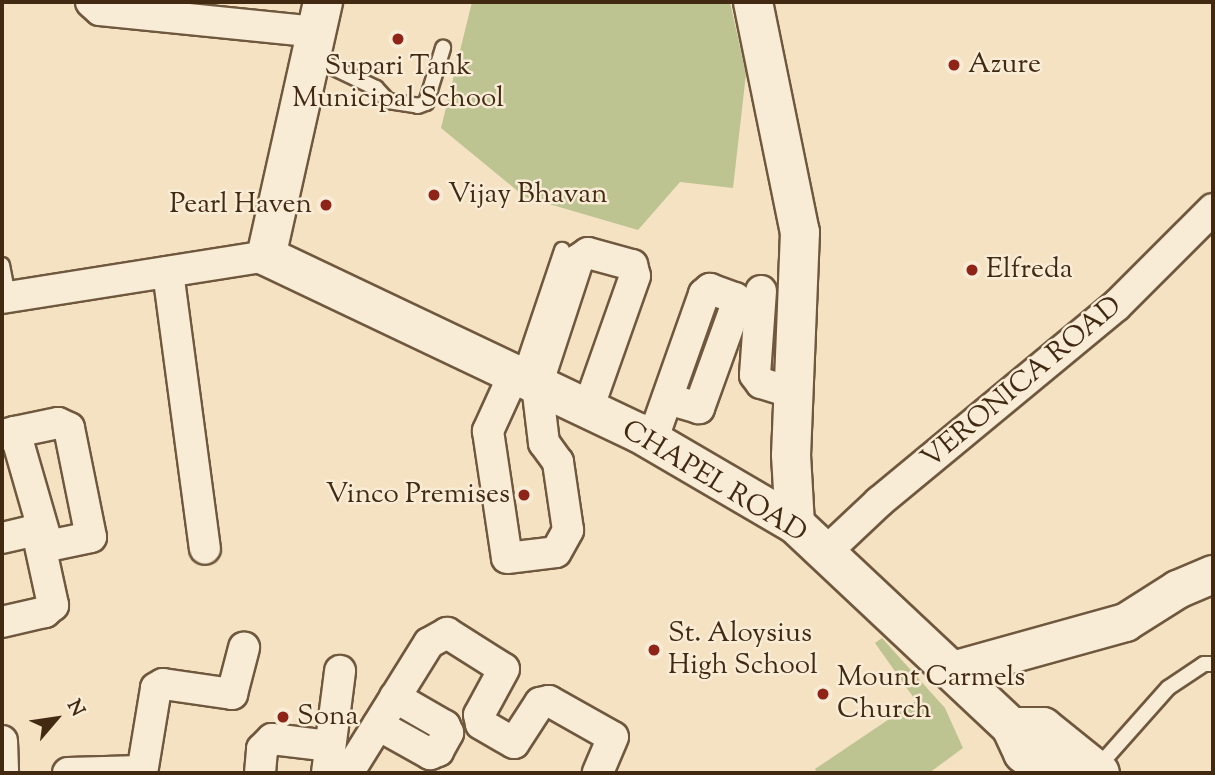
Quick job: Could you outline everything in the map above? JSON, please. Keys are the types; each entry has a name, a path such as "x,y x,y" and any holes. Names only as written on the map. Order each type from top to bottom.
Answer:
{"main road":[{"path":"753,2 800,232 792,455 795,524"},
{"path":"266,256 317,30"},
{"name":"CHAPEL ROAD","path":"266,256 652,440 795,524 1011,727 1023,753 1049,773"},
{"path":"1011,727 1043,727 1098,771"}],"street":[{"path":"91,2 100,10 317,30"},
{"name":"VERONICA ROAD","path":"826,552 880,502 1116,306 1213,209"},
{"path":"523,378 544,443 558,462 568,530 556,552 507,558 488,430 523,378 579,256 588,253 632,265 635,276 588,409"},
{"path":"5,297 266,256"},
{"path":"168,271 205,549"},
{"path":"652,440 707,290 735,298 746,318 757,380 796,394"},
{"path":"746,318 761,291"},
{"path":"746,318 798,335"},
{"path":"2,535 29,532 38,536 53,605 45,612 2,622"},
{"path":"952,670 1125,622 1177,589 1213,574"},
{"path":"348,773 429,643 440,634 453,634 504,669 479,715 481,724 514,743 540,703 549,701 613,737 598,773"},
{"path":"68,773 142,772 156,688 163,684 232,694 244,648"},
{"path":"260,773 262,749 272,739 328,759 340,671"},
{"path":"378,725 429,754 438,751 448,733 445,726 395,697"},
{"path":"2,741 3,773"}],"lane":[{"path":"317,30 388,101 418,106 426,103 443,48"},
{"path":"523,378 562,250"},
{"path":"2,265 5,297"},
{"path":"1098,771 1168,688 1204,664 1213,664"}],"green space":[{"path":"472,2 730,2 746,74 733,188 680,182 638,230 525,197 441,128"},
{"path":"882,638 945,708 963,748 929,773 817,773 815,769 916,701 875,643"}],"place":[{"name":"Supari Tank Municipal School","path":"398,39"},
{"name":"Azure","path":"954,65"},
{"name":"Vijay Bhavan","path":"434,195"},
{"name":"Pearl Haven","path":"326,205"},
{"name":"Elfreda","path":"972,270"},
{"name":"Vinco Premises","path":"524,495"},
{"name":"St. Aloysius High School","path":"654,650"},
{"name":"Mount Carmels Church","path":"823,694"},
{"name":"Sona","path":"283,717"}]}
